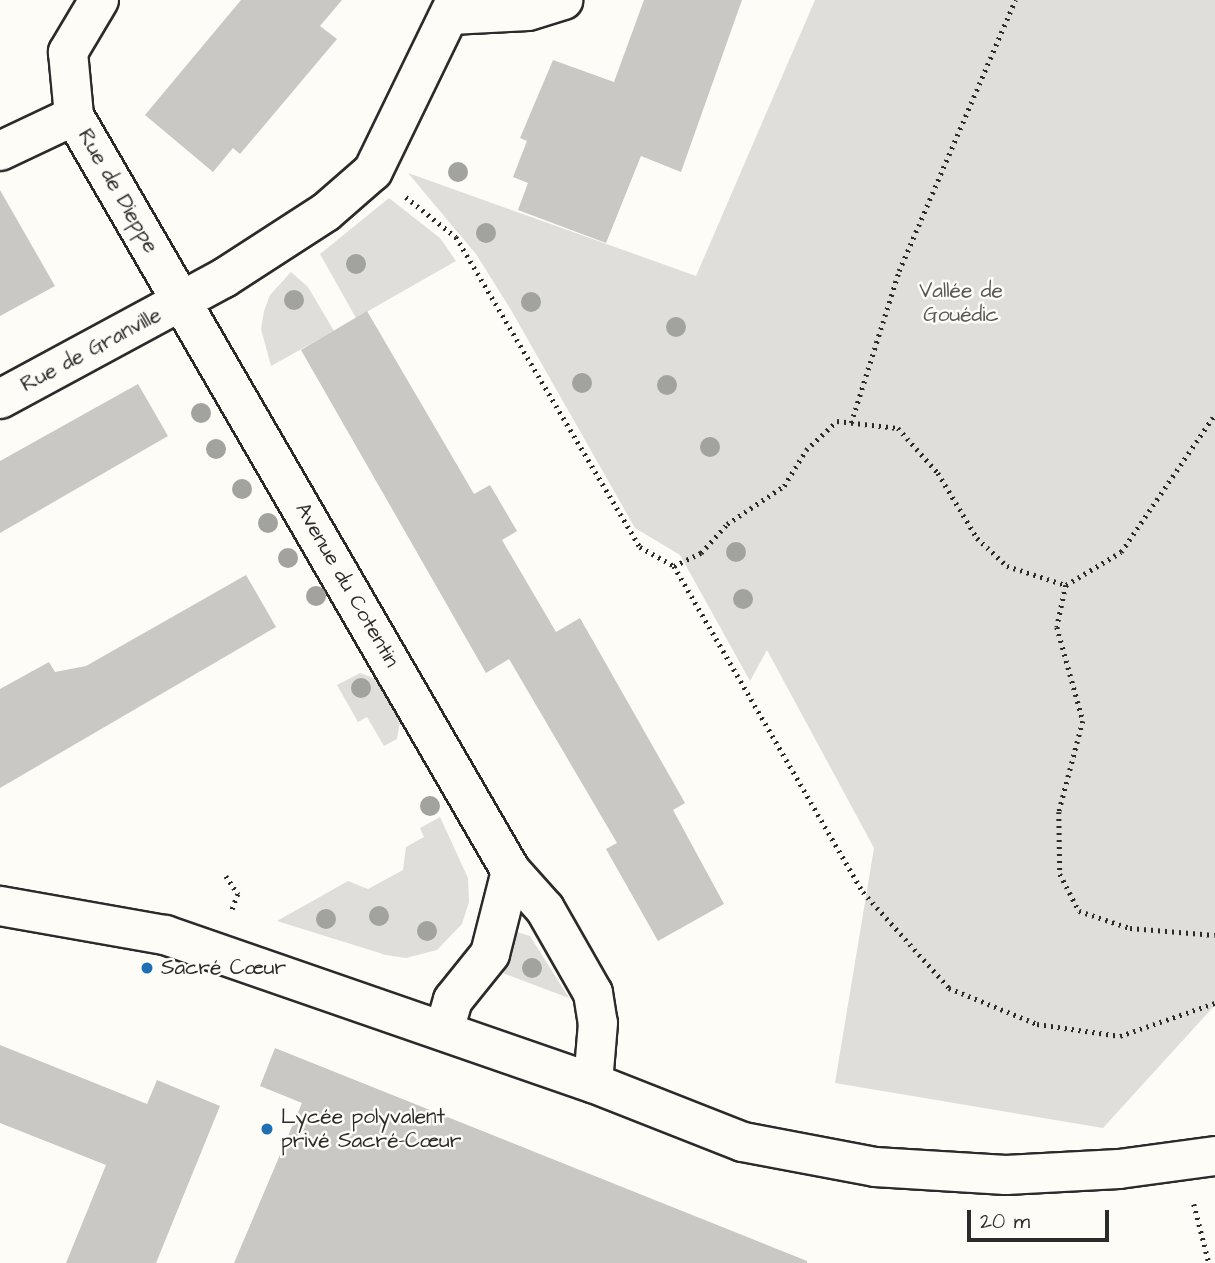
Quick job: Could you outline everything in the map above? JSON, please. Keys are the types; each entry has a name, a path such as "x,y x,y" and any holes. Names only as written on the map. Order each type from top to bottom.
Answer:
{"street":[{"name":"Rue de Dieppe","path":"99,0 68,52 74,116 182,301"},
{"path":"373,171 454,8 538,9 563,0"},
{"path":"0,151 74,116"},
{"name":"Rue de Granville","path":"0,399 182,301 326,212 373,171"},
{"name":"Avenue du Cotentin","path":"182,301 511,871 545,909 593,993 598,1023 593,1083"},
{"path":"444,1031 453,1000 490,954 511,871"},
{"path":"0,906 165,935 593,1083 743,1142 875,1167 1006,1175 1199,1159"}],"path":[{"path":"851,423 899,271 1015,0"},
{"path":"373,171 456,237 640,547 674,566 863,891 948,988 1037,1024 1120,1036 1215,1003"},
{"path":"1215,414 1121,552 1066,585 1056,627 1083,721 1059,812 1060,874 1079,911 1130,928 1215,935"},
{"path":"674,566 701,553 727,524 785,486 806,450 837,421 898,428 938,473 977,538 1007,566 1066,585"},
{"path":"226,876 238,894 233,907"},
{"path":"1199,1159 1209,1263"}],"green space":[{"name":"Vallée de Gouédic","path":"815,0 1215,0 1215,1005 1103,1128 835,1083 874,848 767,650 750,681 680,555 635,528 511,310 476,254 408,173 696,276"},
{"path":"389,198 440,238 456,261 356,318 320,254"},
{"path":"291,272 308,287 334,331 271,366 261,329 264,311 270,295"},
{"path":"360,673 381,681 401,716 397,739 384,746 367,717 358,722 337,685"},
{"path":"440,817 468,878 469,902 462,924 437,950 406,958 386,955 277,921 348,881 368,889 403,870 406,847 424,837 420,828"},
{"path":"517,932 530,936 569,998 503,973"}],"building":[{"path":"241,0 342,0 320,26 337,39 240,154 233,148 213,172 145,115"},
{"path":"644,0 742,0 681,172 641,156 606,243 518,210 528,183 513,177 527,141 520,138 553,60 614,82"},
{"path":"0,190 55,286 0,316"},
{"path":"367,311 474,494 490,485 517,531 502,540 556,632 580,618 685,803 673,810 724,904 658,941 606,849 617,843 509,659 486,673 301,350"},
{"path":"138,384 168,436 0,533 0,461"},
{"path":"246,575 276,627 0,788 0,689 49,662 55,672 86,666"},
{"path":"0,1045 147,1104 157,1080 220,1106 156,1263 66,1263 106,1165 0,1123"},
{"path":"275,1048 807,1263 234,1263 302,1103 260,1086"}],"place":[{"name":"Sacré Cœur","path":"147,968"},
{"name":"Lycée polyvalent privé Sacré-Cœur","path":"267,1129"}]}
